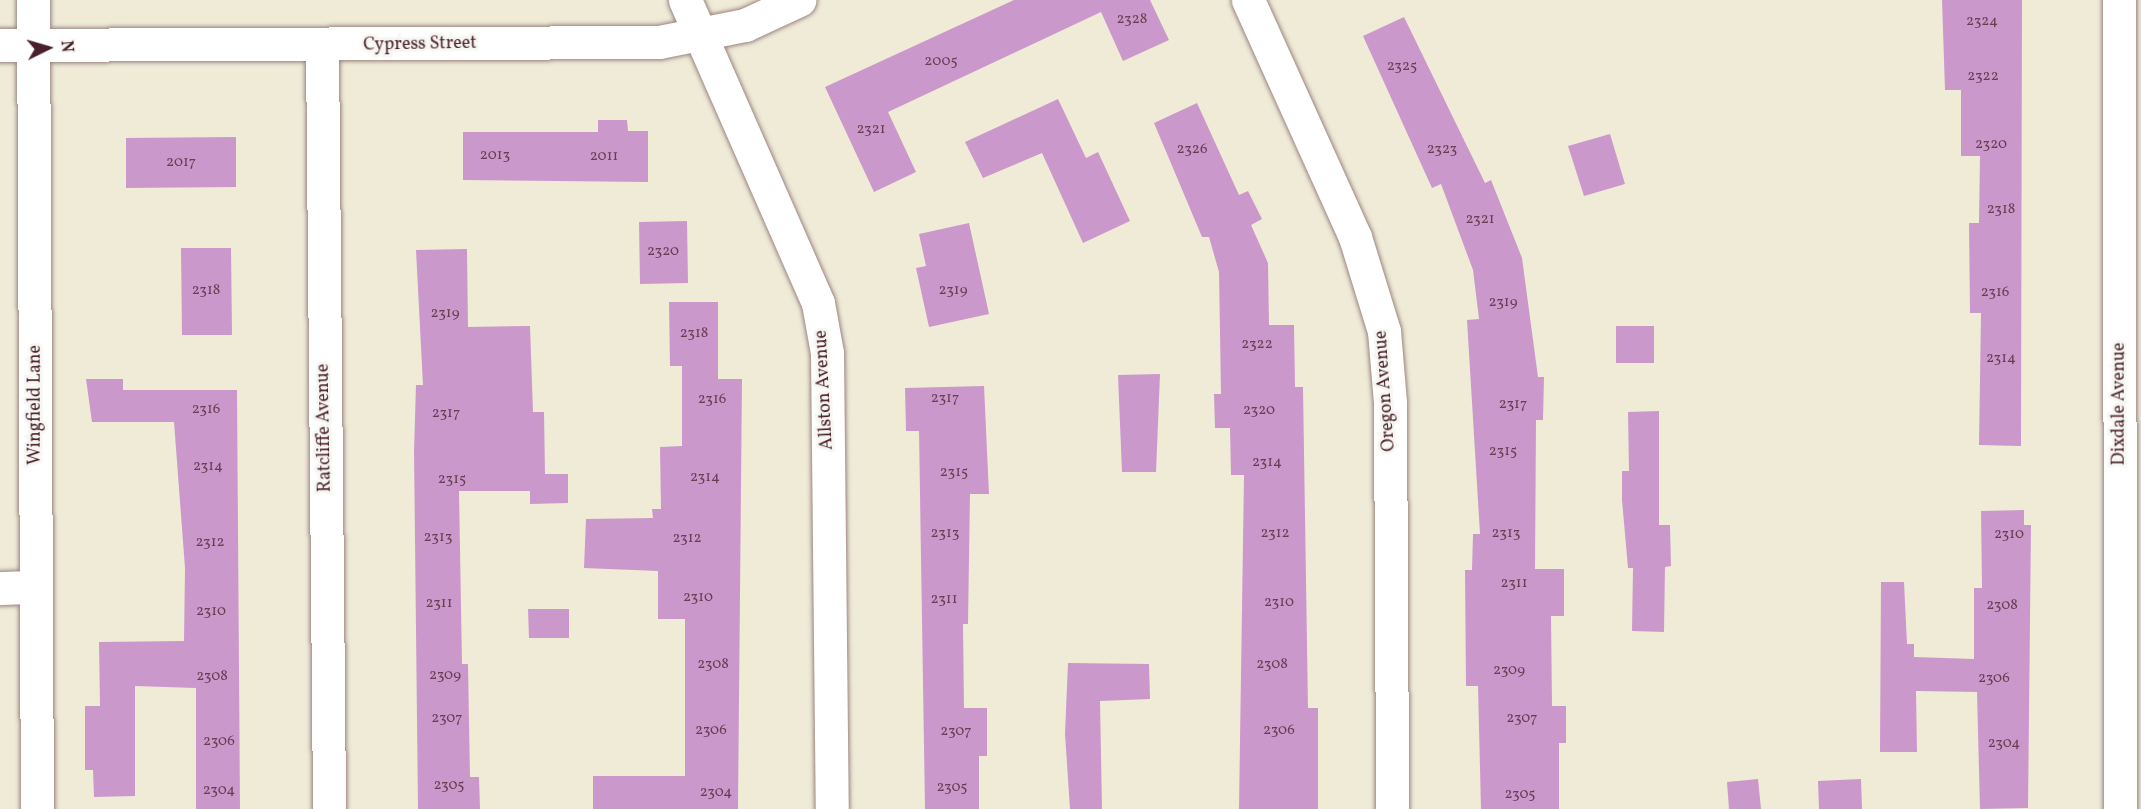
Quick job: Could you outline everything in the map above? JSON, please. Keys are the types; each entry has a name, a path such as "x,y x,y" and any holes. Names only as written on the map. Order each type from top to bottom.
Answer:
{"street":[{"name":"Wingfield Lane","path":"33,0 37,809"},
{"name":"Allston Avenue","path":"685,0 818,303 825,343 832,809"},
{"name":"Cypress Street","path":"0,45 33,49 659,42 745,24 799,0"},
{"name":"Oregon Avenue","path":"1248,0 1355,237 1384,332 1390,403 1392,809"},
{"name":"Dixdale Avenue","path":"2119,0 2120,809"},
{"name":"Ratcliffe Avenue","path":"321,46 329,809"},
{"path":"0,588 35,587"}],"building":[{"path":"1014,0 1150,0 1169,40 1123,61 1101,12 888,112 916,172 874,192 825,87"},
{"path":"1942,0 2022,0 2021,446 1979,445 1981,313 1970,313 1969,223 1979,223 1980,156 1961,156 1961,90 1945,90"},
{"path":"1404,17 1485,183 1491,180 1522,258 1538,377 1544,377 1543,420 1536,420 1535,569 1564,569 1564,616 1551,616 1552,706 1566,706 1566,743 1559,743 1559,809 1481,809 1478,686 1466,686 1465,570 1472,570 1473,534 1480,534 1467,320 1479,319 1473,270 1441,184 1432,188 1363,36"},
{"path":"1058,99 1086,158 1098,152 1130,221 1083,243 1042,153 983,178 965,142"},
{"path":"1197,103 1239,195 1248,191 1262,219 1251,225 1268,263 1269,325 1294,325 1295,387 1303,387 1308,708 1318,708 1318,809 1239,809 1244,475 1231,475 1230,428 1215,428 1214,394 1221,394 1219,272 1209,237 1202,237 1154,123"},
{"path":"598,120 627,120 628,131 648,131 648,182 463,180 463,132 598,132"},
{"path":"1610,134 1625,184 1584,196 1568,146"},
{"path":"236,137 236,187 126,188 126,138"},
{"path":"687,221 688,283 640,284 639,222"},
{"path":"969,223 989,314 929,327 916,268 926,266 919,234"},
{"path":"181,248 231,248 232,335 182,335"},
{"path":"467,249 468,327 530,326 533,412 544,412 545,474 568,474 568,503 530,504 530,491 459,491 462,664 468,664 470,777 479,777 480,809 418,809 414,451 416,385 423,385 416,250"},
{"path":"669,302 718,302 718,379 742,379 738,809 593,809 593,776 685,776 685,619 658,619 658,571 584,568 586,519 653,518 652,509 661,509 660,447 682,446 682,366 670,366"},
{"path":"1616,326 1654,326 1654,363 1616,363"},
{"path":"1160,374 1156,472 1122,472 1118,375"},
{"path":"86,379 123,379 123,390 237,390 240,809 196,809 196,688 135,686 135,796 94,797 93,770 85,770 85,706 100,706 99,642 184,641 185,568 174,422 92,422"},
{"path":"984,386 989,494 970,494 968,624 963,624 964,708 987,708 987,756 979,756 979,809 925,809 919,431 906,431 905,388"},
{"path":"1659,411 1659,525 1670,525 1671,566 1665,567 1664,632 1632,631 1633,568 1628,568 1622,500 1622,471 1629,471 1628,412"},
{"path":"2024,510 2024,525 2031,525 2028,808 1980,809 1977,692 1916,691 1917,752 1880,752 1881,582 1904,582 1907,644 1914,644 1914,657 1974,659 1974,588 1982,588 1981,511"},
{"path":"528,609 569,609 569,638 529,638"},
{"path":"1068,663 1149,664 1150,699 1100,701 1102,809 1070,809 1065,734"},
{"path":"1758,779 1761,809 1729,809 1727,782"},
{"path":"1861,779 1862,809 1819,809 1818,781"}]}
